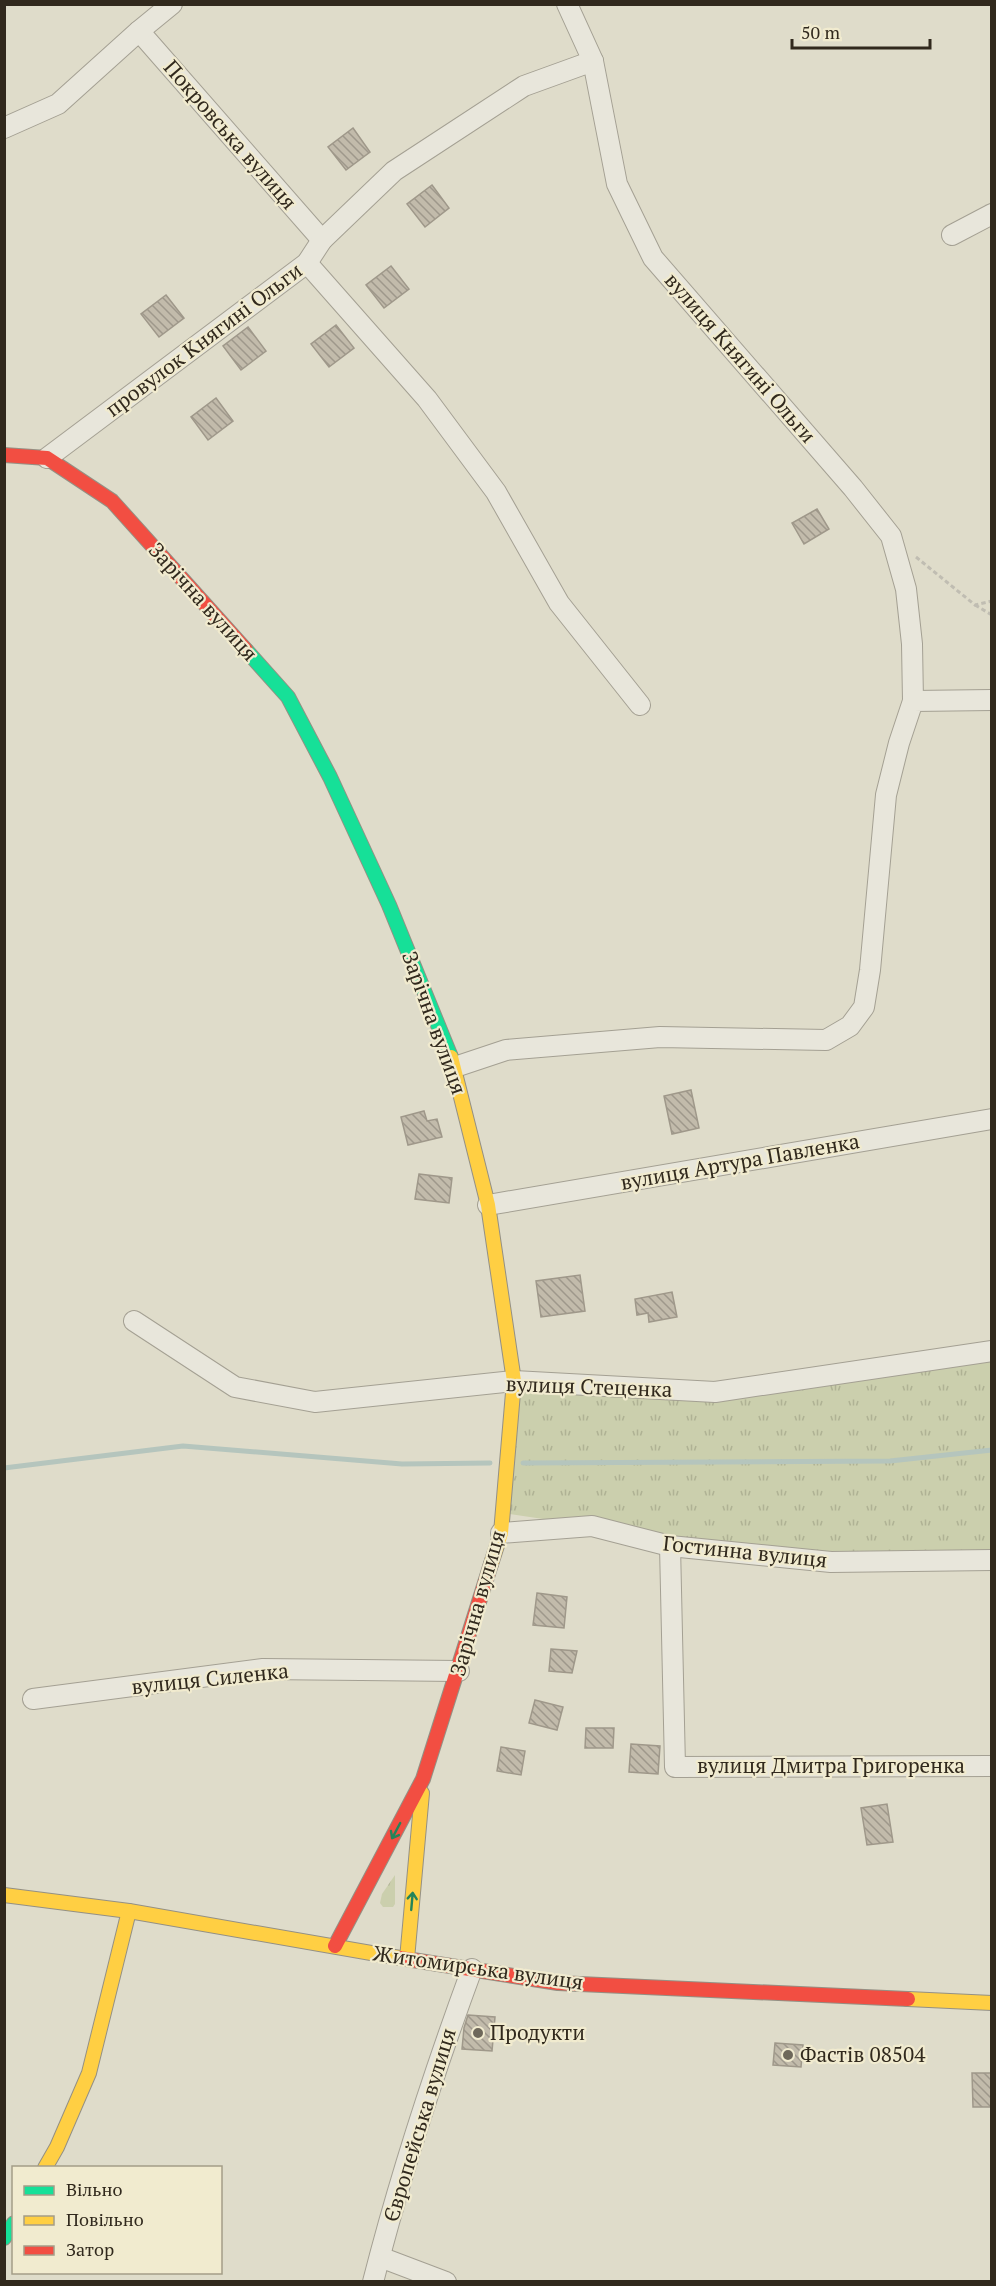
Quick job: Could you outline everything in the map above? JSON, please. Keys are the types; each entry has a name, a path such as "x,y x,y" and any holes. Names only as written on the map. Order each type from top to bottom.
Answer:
{"street":[{"path":"4,128 58,104 172,4"},
{"name":"вулиця Княгині Ольги","path":"567,4 593,61 617,184 653,258 853,488 891,536 906,589 912,644 913,701"},
{"name":"Покровська вулиця","path":"139,31 322,240"},
{"name":"провулок Княгині Ольги","path":"47,458 307,263 322,240 394,171 524,86 593,61"},
{"path":"952,235 992,214"},
{"path":"307,263 427,399 496,492 559,603 640,705"},
{"name":"Зарічна вулиця","path":"4,455 47,458 112,501 288,697 330,777 384,895 456,1067 489,1205 514,1381 501,1533 423,1779 335,1946"},
{"path":"456,1067 506,1050 660,1036 826,1040 850,1026 864,1007 870,970 886,795 898,743 913,701 992,700"},
{"name":"вулиця Артура Павленка","path":"489,1205 992,1119"},
{"name":"вулиця Стеценка","path":"134,1321 235,1387 315,1402 514,1381 715,1392 992,1352"},
{"name":"Гостинна вулиця","path":"501,1533 592,1526 670,1546 831,1562 992,1560"},
{"name":"вулиця Дмитра Григоренка","path":"670,1546 675,1767 992,1766"},
{"name":"вулиця Силенка","path":"33,1699 263,1669 459,1671"},
{"name":"Зарічна вулиця","path":"407,1959 423,1779"},
{"name":"Житомирська вулиця","path":"4,1895 129,1911 558,1983 992,2003"},
{"path":"46,2166 57,2147 89,2073 129,1911"},
{"name":"Європейська вулиця","path":"373,2282 439,2060 472,1969"},
{"path":"380,2257 446,2282"}],"path":[{"path":"891,536 975,604 992,615"},
{"path":"975,604 992,601"}],"green space":[{"path":"991,1351 991,1559 831,1562 503,1513 514,1381 715,1392"},
{"path":"395,1875 395,1904 393,1907 383,1907 380,1903 382,1894"}],"building":[{"path":"353,128 370,152 346,170 328,147"},
{"path":"432,185 449,208 425,227 407,204"},
{"path":"391,266 409,289 384,308 366,285"},
{"path":"166,295 184,318 159,337 141,314"},
{"path":"336,325 354,348 329,367 311,344"},
{"path":"248,327 266,351 241,370 223,346"},
{"path":"216,398 233,421 208,440 191,417"},
{"path":"817,509 829,529 804,544 792,523"},
{"path":"691,1090 699,1128 672,1134 664,1096"},
{"path":"424,1111 427,1121 437,1119 442,1137 408,1145 401,1117"},
{"path":"419,1174 452,1178 449,1203 415,1199"},
{"path":"580,1275 585,1311 541,1317 536,1281"},
{"path":"672,1292 677,1317 649,1322 648,1313 637,1315 635,1299"},
{"path":"537,1593 567,1597 564,1628 533,1625"},
{"path":"551,1649 577,1651 572,1673 549,1671"},
{"path":"535,1700 563,1707 557,1730 529,1723"},
{"path":"586,1728 614,1728 613,1748 585,1748"},
{"path":"631,1744 660,1746 658,1774 629,1772"},
{"path":"501,1747 525,1751 521,1775 497,1771"},
{"path":"887,1804 893,1842 867,1845 861,1808"},
{"name":"Продукти","path":"468,2015 495,2017 492,2051 462,2049"},
{"name":"Фастів 08504","path":"775,2043 803,2045 801,2067 773,2065"},
{"path":"972,2073 992,2073 992,2107 973,2107"}],"waterway":[{"path":"4,1468 183,1446 402,1464 490,1463"},
{"path":"523,1463 890,1461 992,1450"}],"traffic: fast":[{"path":"246,650 288,697 330,777 389,905 451,1057"},
{"path":"4,2238 12,2226"}],"traffic: slow":[{"path":"451,1057 488,1205 514,1381 501,1533 491,1564"},
{"path":"407,1959 422,1793"},
{"path":"4,1895 129,1911 400,1958"},
{"path":"46,2166 57,2147 89,2073 129,1911"},
{"path":"908,1999 992,2003"}],"traffic: jam":[{"path":"4,455 47,458 112,501 246,650"},
{"path":"335,1946 423,1779 491,1564"},
{"path":"400,1958 558,1983 908,1999"}],"place":[{"name":"Продукти","path":"478,2033"},
{"name":"Фастів 08504","path":"788,2055"}]}
